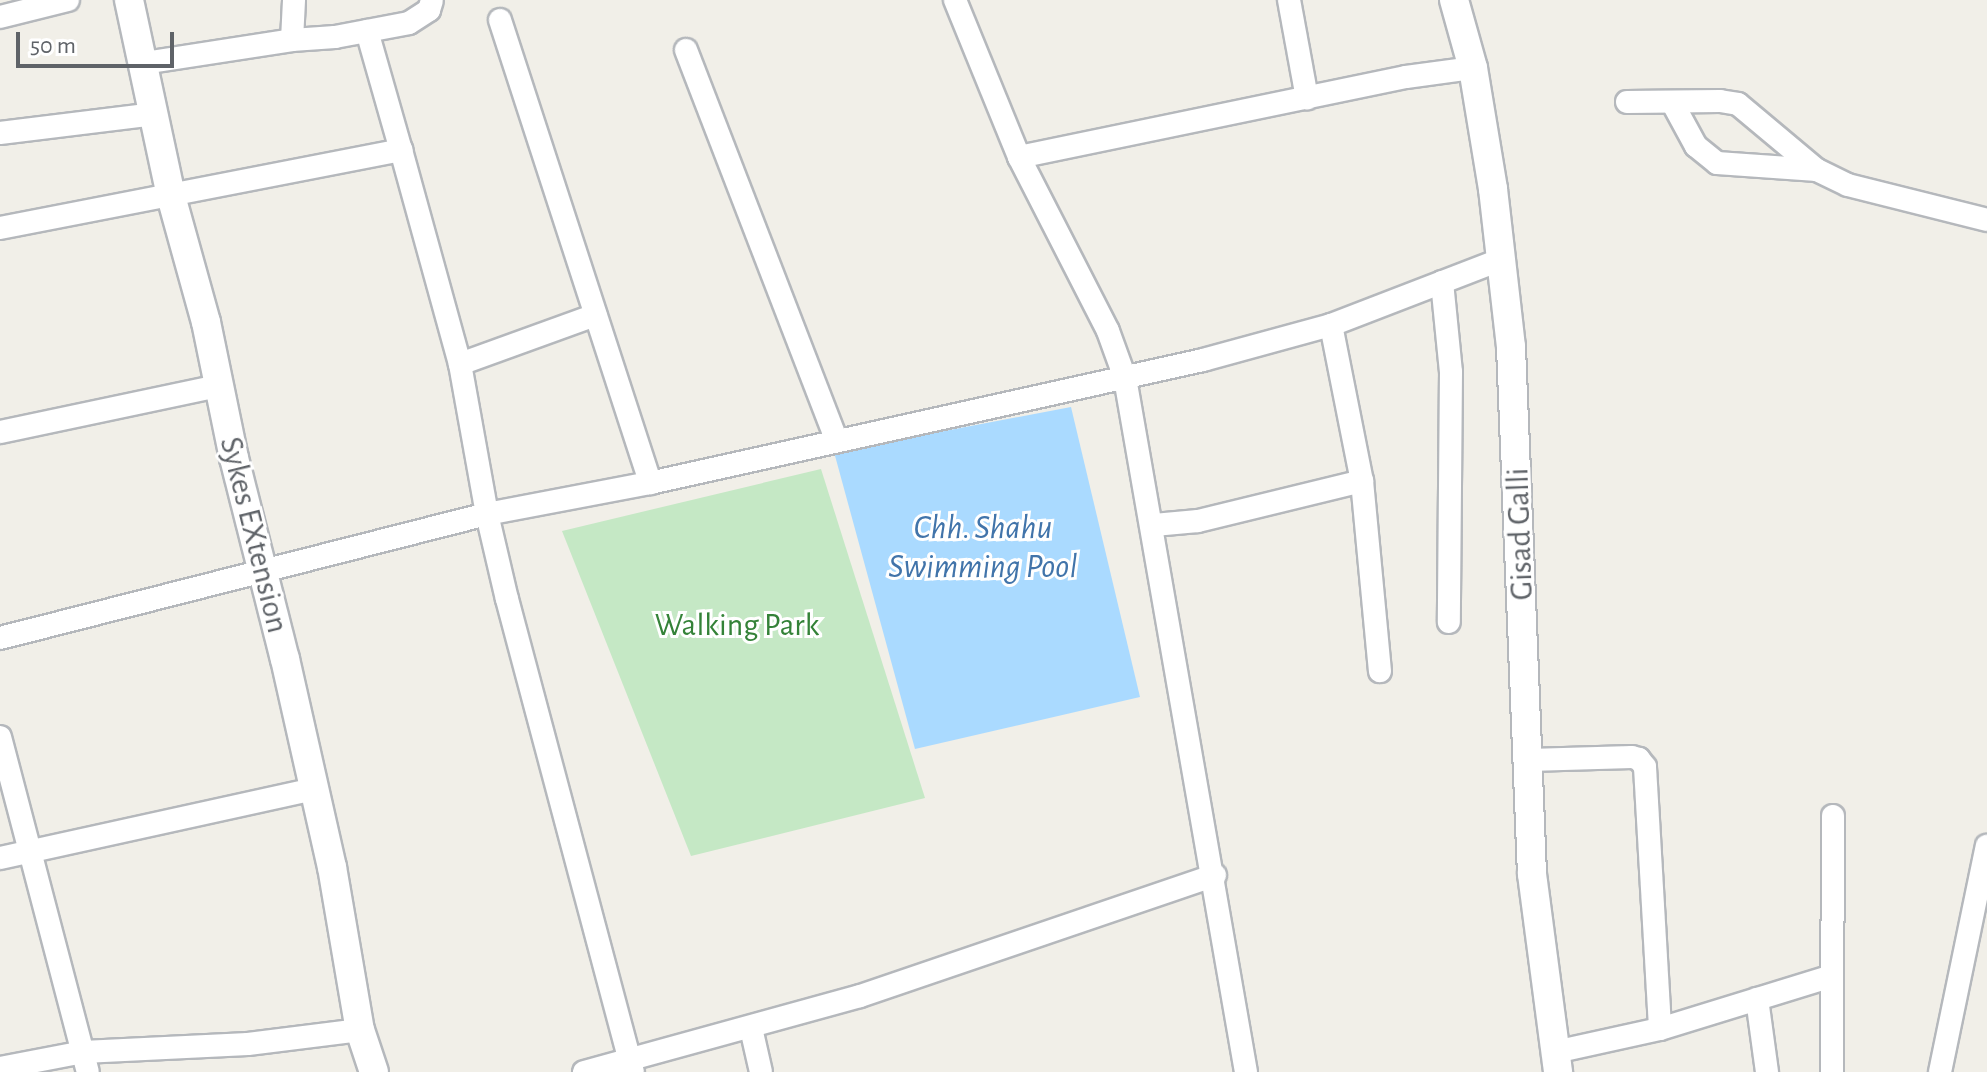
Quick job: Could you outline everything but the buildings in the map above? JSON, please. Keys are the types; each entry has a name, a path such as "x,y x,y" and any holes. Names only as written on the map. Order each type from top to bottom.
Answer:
{"street":[{"path":"0,17 68,0"},
{"name":"Sykes EXtension","path":"129,0 171,196 206,322 314,789 360,1030 374,1072"},
{"path":"292,40 294,0"},
{"path":"144,63 409,23 429,10 432,0"},
{"path":"955,0 1019,157 1108,331 1125,378 1154,525 1246,1072"},
{"path":"1289,0 1307,98"},
{"name":"Gisad Galli","path":"1454,0 1473,68 1502,259 1516,411 1518,546 1532,874 1556,1062"},
{"path":"500,20 650,483"},
{"path":"367,31 460,364 487,514 632,1065"},
{"path":"686,50 837,441"},
{"path":"1019,157 1406,77 1473,68"},
{"path":"1627,102 1720,101 1738,104 1817,170 1848,185 1987,220"},
{"path":"1672,102 1696,146 1717,163 1817,170"},
{"path":"0,133 155,114"},
{"path":"0,228 401,150"},
{"path":"0,638 487,514 650,483 1125,378 1331,325 1502,259"},
{"path":"1442,282 1451,372 1449,622"},
{"path":"460,364 595,315"},
{"path":"1331,325 1362,481 1380,671"},
{"path":"0,432 219,386"},
{"path":"1154,525 1198,521 1362,481"},
{"path":"1,746 86,1062"},
{"path":"1529,760 1632,757 1639,759 1645,767 1660,1029"},
{"path":"0,858 314,789"},
{"path":"1832,1072 1833,816"},
{"path":"1940,1072 1980,919 1987,846"},
{"path":"584,1072 632,1065 982,957 1215,875"},
{"path":"1556,1062 1832,976"},
{"path":"1757,999 1767,1072"},
{"path":"751,1028 761,1072"},
{"path":"0,1068 86,1062 360,1030"}],"green space":[{"name":"Walking Park","path":"821,469 925,798 691,856 562,531"}],"water":[{"name":"Chh. Shahu Swimming Pool","path":"1071,407 1140,697 915,749 834,452"}]}
